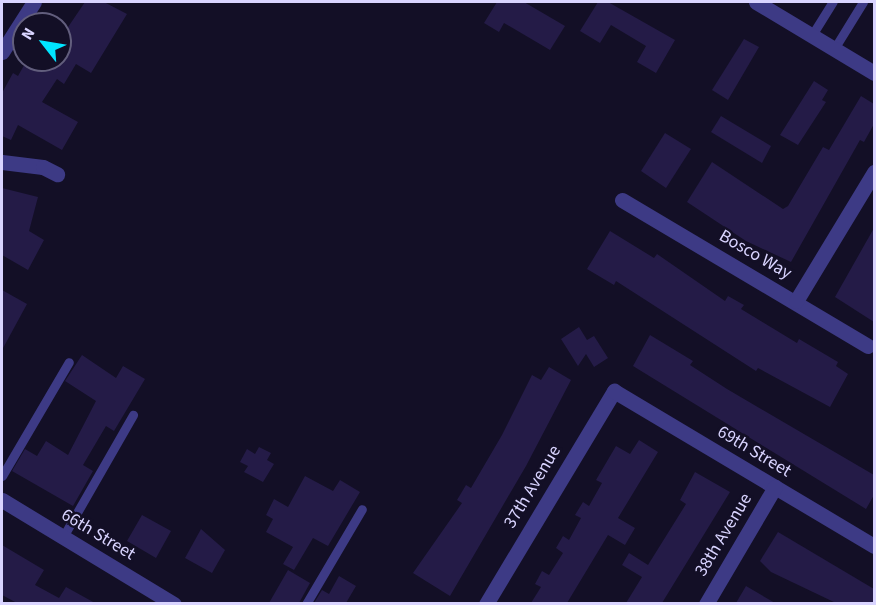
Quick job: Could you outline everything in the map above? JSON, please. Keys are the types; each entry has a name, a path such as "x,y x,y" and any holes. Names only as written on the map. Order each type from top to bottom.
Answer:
{"street":[{"path":"2,52 34,2"},
{"path":"756,2 874,73"},
{"path":"2,162 43,167 57,174"},
{"path":"796,302 874,172"},
{"name":"Bosco Way","path":"622,200 868,346"},
{"name":"69th Street","path":"614,391 874,546"},
{"name":"37th Avenue","path":"486,603 614,391"},
{"name":"38th Avenue","path":"706,603 775,487"},
{"name":"66th Street","path":"2,500 173,603"}],"lane":[{"path":"813,35 833,2"},
{"path":"834,49 863,2"},
{"path":"2,476 69,362"},
{"path":"63,537 133,415"},
{"path":"306,603 362,509"}],"building":[{"path":"85,2 104,2 127,14 91,73 76,64 72,71 72,21"},
{"path":"497,2 524,2 565,26 550,50 504,23 499,32 484,23"},
{"path":"598,2 608,2 675,40 656,73 637,62 646,46 611,25 600,43 580,31"},
{"path":"744,39 759,47 728,100 712,90"},
{"path":"20,72 71,72 64,84 57,79 42,102 78,122 62,150 18,125 11,140 2,136 2,93 13,73 18,76"},
{"path":"814,81 828,90 822,100 826,102 798,145 780,135"},
{"path":"861,96 874,104 874,124 864,142 860,140 791,262 746,241 687,202 712,162 783,209 788,206 823,147 829,150"},
{"path":"721,116 771,146 762,163 711,132"},
{"path":"665,133 691,149 666,188 641,171"},
{"path":"2,188 38,197 29,231 44,240 28,270 2,255"},
{"path":"874,228 874,322 835,297"},
{"path":"610,231 654,258 657,254 725,301 728,296 744,305 741,309 797,343 799,339 838,362 836,366 848,374 830,407 758,368 756,371 616,281 614,285 587,269"},
{"path":"2,290 27,304 2,350"},
{"path":"579,327 587,340 594,336 608,358 594,367 586,354 578,366 561,339"},
{"path":"650,335 693,361 690,365 727,389 874,475 874,495 866,509 633,366"},
{"path":"82,355 116,378 123,366 145,379 114,431 106,426 83,465 93,471 73,506 12,471 25,449 37,456 46,441 68,455 96,401 65,381"},
{"path":"549,367 571,380 526,466 450,596 413,573 462,503 457,500 466,485 471,488 502,435 532,375 541,380"},
{"path":"639,440 658,452 618,518 635,528 625,545 608,535 567,603 531,603 541,587 535,584 542,571 549,575 563,553 556,548 563,536 569,540 581,518 575,515 583,502 589,506 602,483 596,480 616,446 630,454"},
{"path":"259,447 271,453 267,460 274,464 263,482 244,472 248,466 240,462 247,449 255,454"},
{"path":"695,472 730,492 662,603 626,603 642,577 622,565 629,553 648,565 686,504 680,500"},
{"path":"305,476 333,491 340,480 360,492 328,546 313,538 294,570 283,564 293,547 266,532 273,519 266,515 274,499 288,507"},
{"path":"142,515 171,531 156,558 127,541"},
{"path":"201,529 225,550 212,573 185,558"},
{"path":"778,532 874,589 874,603 836,603 771,572 760,561"},
{"path":"2,545 44,570 35,585 59,598 66,587 95,603 17,603 2,595"},
{"path":"288,570 310,583 299,603 269,603"},
{"path":"339,576 356,586 346,603 314,603 322,590 329,594"},
{"path":"746,586 775,603 736,603"}]}
